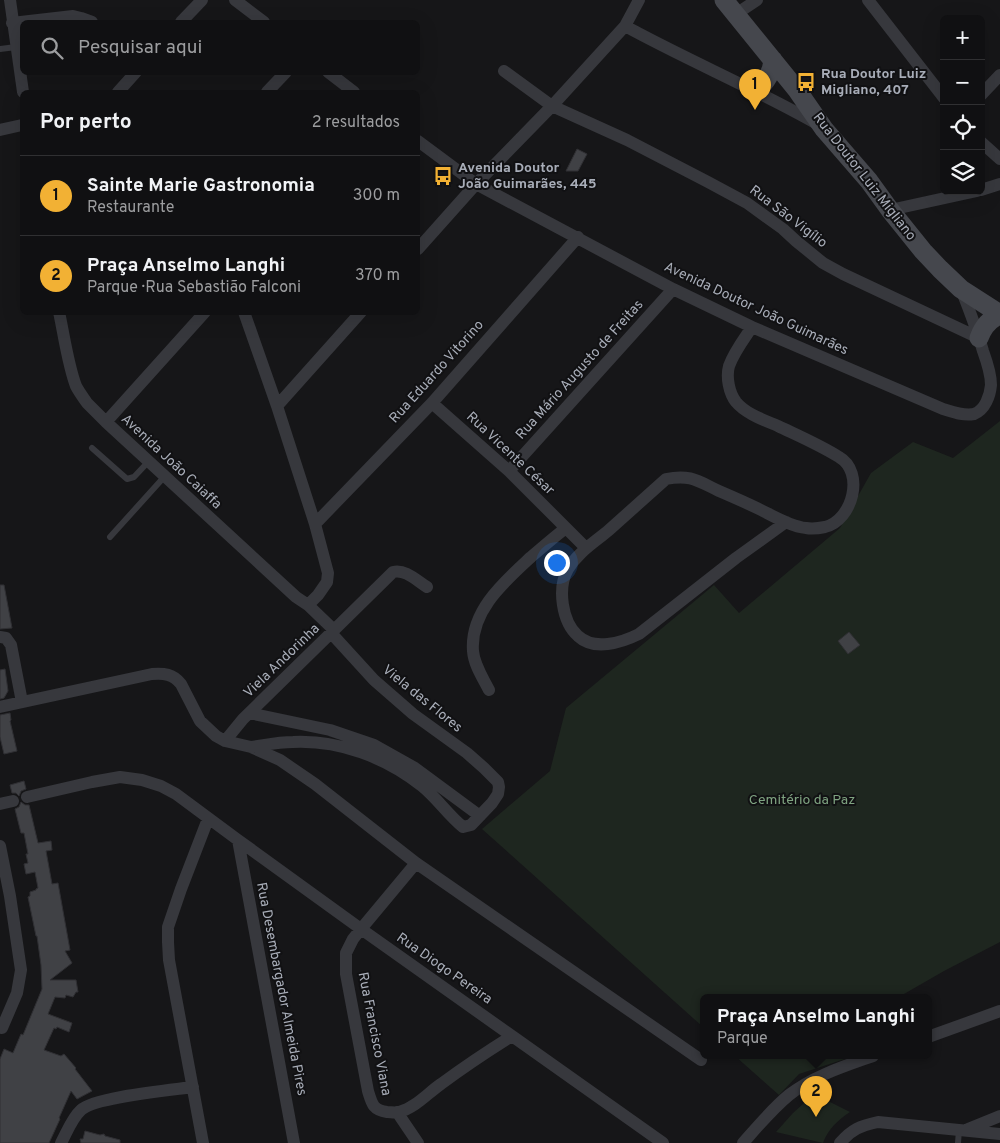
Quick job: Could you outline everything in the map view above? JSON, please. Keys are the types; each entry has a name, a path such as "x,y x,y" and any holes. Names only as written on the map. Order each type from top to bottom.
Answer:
{"main road":[{"name":"Rua Doutor Luiz Migliano","path":"731,7 797,90 824,129 869,181 929,257 961,289 1000,314"},
{"path":"755,91 768,79 772,60"},
{"path":"979,338 988,322 1000,314"}],"street":[{"path":"10,0 20,73"},
{"path":"184,20 202,0"},
{"path":"235,0 261,20"},
{"path":"420,247 476,184 552,106 625,26 639,0"},
{"path":"731,7 757,0"},
{"path":"868,0 940,93"},
{"path":"38,20 73,16 86,20"},
{"path":"12,23 20,22"},
{"path":"625,26 788,108 824,129"},
{"name":"Rua São Vigílio","path":"504,71 552,106 627,140 747,203 783,229 823,263 979,338"},
{"path":"20,75 23,90"},
{"path":"120,90 133,75"},
{"path":"269,90 283,75"},
{"path":"332,75 351,90"},
{"path":"985,91 1000,75"},
{"path":"0,130 20,126"},
{"name":"Avenida Doutor João Guimarães","path":"420,142 476,184 674,289 752,327 943,410 963,415 973,414 983,408 991,384 988,366 961,289"},
{"path":"985,146 1000,159"},
{"path":"985,189 1000,184"},
{"path":"890,210 959,195"},
{"name":"Rua Eduardo Vitorino","path":"315,524 432,403 578,237"},
{"name":"Rua Mário Augusto de Freitas","path":"510,471 674,289"},
{"name":"Avenida João Caiaffa","path":"60,315 71,370 76,385 87,403 296,597 308,605"},
{"path":"106,422 203,315"},
{"path":"245,315 315,524 328,573 324,588 308,605"},
{"path":"277,406 358,315"},
{"path":"752,327 740,344 729,367 728,383 732,395 736,402 747,412 822,446 844,459 853,475 851,499 847,510 826,527 806,528 786,522 696,479 678,476 666,479 586,548 568,568 562,588 564,610 569,624 578,636 590,643 617,643 629,639 639,634 786,522"},
{"name":"Rua Vicente César","path":"432,403 510,471 586,548"},
{"path":"489,690 478,670 473,652 476,626 481,614 500,586 566,528"},
{"path":"333,632 393,572 404,572 427,587"},
{"name":"Viela Andorinha","path":"225,741 249,713 333,632 308,605"},
{"name":"Viela das Flores","path":"333,632 374,680 413,714 478,763 498,782 499,789 496,798 480,816"},
{"path":"0,637 6,638 11,645 22,702"},
{"path":"0,707 152,674 167,674 176,679 180,684 200,721 216,736 225,741 251,747 280,760 315,784 416,863 700,1060"},
{"path":"249,713 330,730 374,744 415,768 480,816 471,825 463,826 423,787 375,757 357,750 337,745 294,742 251,747"},
{"name":"Rua Diogo Pereira","path":"27,797 75,785 120,777 142,780 161,786 176,794 360,929 663,1143"},
{"path":"0,804 14,801"},
{"path":"203,1143 170,960 168,926 180,889 208,819"},
{"name":"Rua Desembargador Almeida Pires","path":"238,840 294,1143"},
{"path":"0,846 2,868 13,915 21,970 17,993 1,1030"},
{"path":"360,929 416,863"},
{"name":"Rua Francisco Viana","path":"360,929 346,953 346,974 368,1092 372,1104 377,1109 397,1112 404,1110 512,1036"},
{"path":"932,1036 1000,1011"},
{"path":"743,1143 760,1123 789,1095 819,1077 865,1059"},
{"path":"62,1142 76,1116 87,1105 193,1087"},
{"path":"397,1112 418,1143"},
{"path":"960,1135 1000,1116"},
{"path":"840,1143 856,1128 878,1122 960,1135 1000,1134"}],"lane":[{"path":"0,49 16,47"},
{"path":"92,448 127,478 134,477 149,461"},
{"path":"110,537 165,476"}],"green space":[{"name":"Cemitério da Paz","path":"1000,421 1000,942 904,994 700,994 700,1024 482,829 550,771 566,708 714,585 739,613 840,528 871,473 913,442 953,458"},
{"path":"738,1059 845,1059 799,1074 779,1095"},
{"path":"814,1094 850,1112 834,1125 823,1143 776,1132 793,1113"}],"building":[{"path":"577,149 587,154 578,171 566,171"},
{"path":"0,585 4,585 12,628 0,629"},
{"path":"849,632 860,645 848,654 838,641"},
{"path":"5,669 8,691 4,698 0,699 0,670"},
{"path":"10,713 17,751 4,754 0,737 0,715"},
{"path":"24,781 26,789 21,791 19,796 16,793 12,793 10,785"},
{"path":"21,802 29,805 38,843 51,841 52,850 46,851 52,884 58,883 70,950 65,951 72,963 50,980 76,980 78,992 73,997 66,995 65,998 55,997 48,1014 72,1023 69,1032 57,1027 56,1029 54,1028 44,1050 61,1056 64,1054 92,1091 77,1099 71,1091 49,1143 0,1143 0,1059 4,1049 13,1053 21,1034 23,1035 42,989 37,936 28,897 30,892 38,888 35,872 26,874 24,864 28,863 26,854 28,854 24,833 21,833 15,809 19,807"},
{"path":"85,1131 100,1135 104,1134 105,1136 120,1140 120,1143 81,1143 80,1139 83,1139"}],"place":[{"name":"Rua Doutor Luiz Migliano, 407","path":"806,82"},
{"name":"Sainte Marie Gastronomia","path":"755,110"},
{"name":"Avenida Doutor João Guimarães, 445","path":"443,176"},
{"name":"Praça Anselmo Langhi","path":"816,1117"}]}
